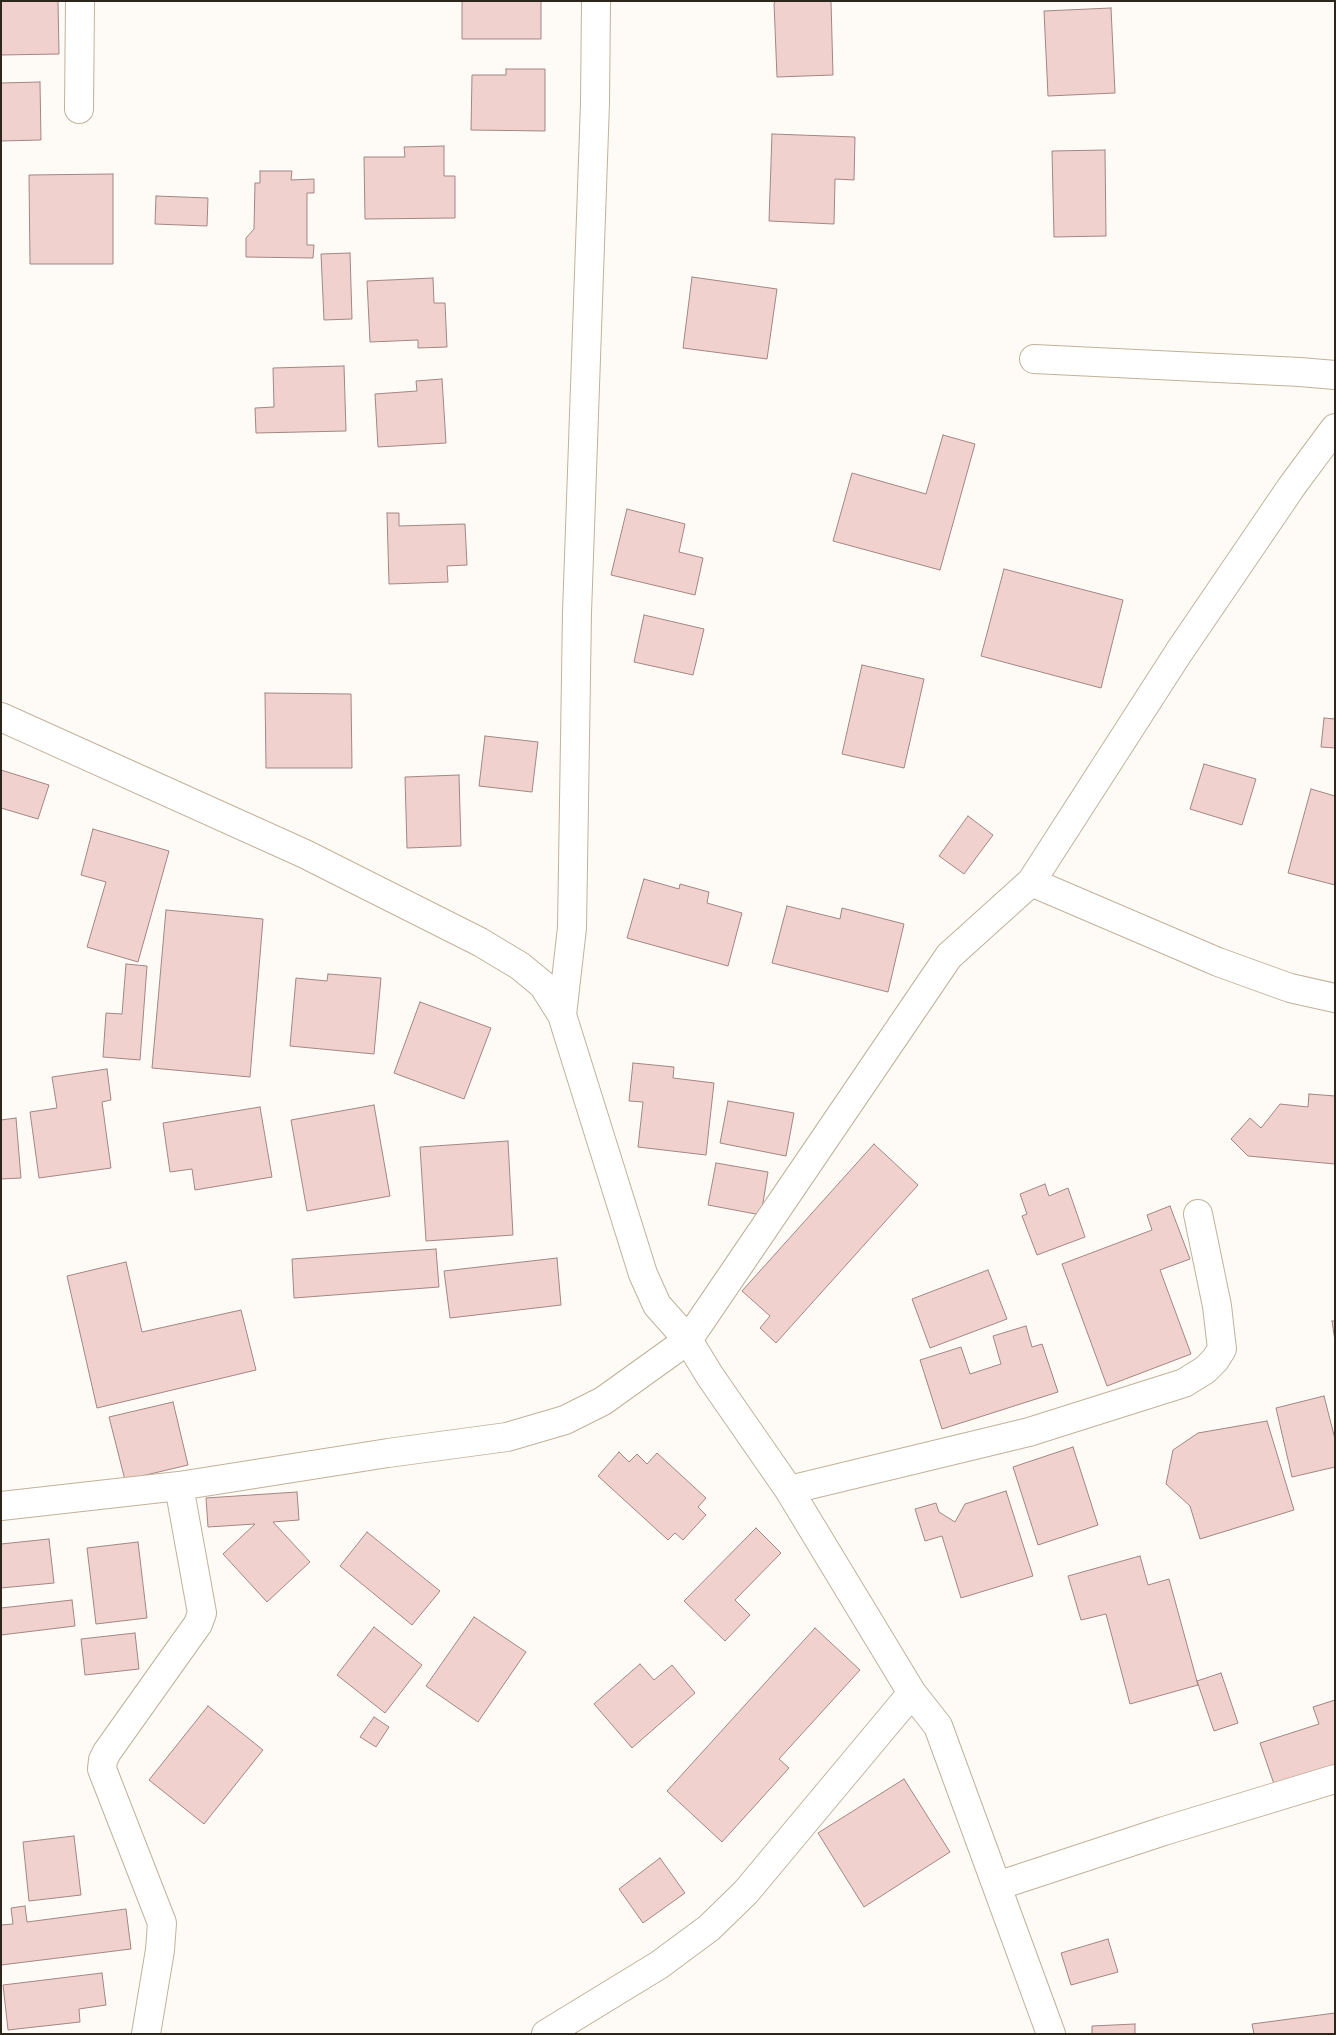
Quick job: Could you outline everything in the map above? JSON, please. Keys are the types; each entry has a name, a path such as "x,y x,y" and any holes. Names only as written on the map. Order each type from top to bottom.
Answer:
{"street":[{"path":"79,109 80,1"},
{"path":"562,1015 572,928 577,613 595,103 596,1"},
{"path":"1034,359 1335,375"},
{"path":"1,1506 179,1486 388,1453 507,1437 565,1420 603,1401 688,1340 949,956 1031,882 1179,652 1292,486 1335,428"},
{"path":"1,717 305,854 480,942 520,966 543,985 562,1015 643,1274 657,1304 688,1340 710,1376 789,1490 912,1693 938,1726 1051,2034"},
{"path":"1031,882 1218,962 1290,988 1335,998"},
{"path":"789,1490 1029,1432 1184,1382 1205,1370 1222,1349 1217,1306 1198,1214"},
{"path":"146,2034 160,1950 162,1922 102,1769 106,1752 198,1624 202,1613 179,1486"},
{"path":"546,2034 659,1966 709,1928 746,1892 912,1693"},
{"path":"997,1886 1164,1831 1335,1779"}],"building":[{"path":"1,1 58,1 59,54 1,55"},
{"path":"462,1 541,1 541,39 462,39"},
{"path":"776,1 831,1 833,75 777,77 774,3"},
{"path":"1111,8 1115,93 1048,96 1044,11"},
{"path":"506,69 545,69 545,131 471,130 472,75 506,75"},
{"path":"40,82 41,140 1,141 1,83"},
{"path":"772,134 855,137 854,180 835,179 834,224 769,221"},
{"path":"444,146 444,176 455,176 455,218 365,219 364,157 405,157 404,147"},
{"path":"1105,150 1106,236 1054,237 1052,151"},
{"path":"260,171 292,171 291,180 314,179 314,193 307,193 307,245 314,245 313,258 246,257 246,238 254,229 255,183 260,183"},
{"path":"113,174 113,264 30,264 29,175"},
{"path":"156,196 208,198 207,226 155,224"},
{"path":"350,253 352,319 324,320 321,254"},
{"path":"692,277 777,289 767,359 683,348"},
{"path":"433,278 434,303 445,303 447,347 418,348 418,340 370,342 367,281"},
{"path":"344,366 346,431 256,433 255,408 274,407 273,368"},
{"path":"442,379 446,443 378,447 375,394 417,391 416,381"},
{"path":"943,435 975,444 940,570 833,541 852,473 926,494"},
{"path":"627,509 685,524 679,552 703,558 695,595 611,575"},
{"path":"387,513 399,513 399,526 465,524 467,565 447,566 448,582 389,584"},
{"path":"1004,569 1123,600 1101,688 981,656"},
{"path":"644,615 704,629 693,675 634,662"},
{"path":"862,665 924,679 904,768 842,754"},
{"path":"265,693 351,694 352,768 266,768"},
{"path":"1324,718 1335,719 1335,748 1321,747"},
{"path":"485,736 538,742 532,792 479,786"},
{"path":"1204,764 1256,779 1242,825 1190,809"},
{"path":"1,770 49,785 38,819 1,808"},
{"path":"459,775 461,846 407,848 405,777"},
{"path":"1311,789 1335,796 1335,885 1288,873"},
{"path":"968,816 993,835 964,874 939,856"},
{"path":"93,829 169,851 138,962 87,947 106,882 81,875"},
{"path":"644,879 679,889 680,884 709,892 707,903 742,913 728,966 627,938"},
{"path":"787,906 840,919 842,908 904,924 888,992 772,963"},
{"path":"166,910 263,919 250,1077 152,1068"},
{"path":"126,964 147,966 140,1060 103,1057 106,1013 122,1014"},
{"path":"328,974 381,978 374,1054 290,1046 296,978 327,981"},
{"path":"420,1002 491,1028 464,1099 394,1073"},
{"path":"633,1063 674,1067 673,1078 714,1083 706,1155 638,1147 643,1102 629,1101"},
{"path":"107,1069 111,1100 102,1102 111,1168 39,1178 30,1112 57,1108 52,1077"},
{"path":"1309,1094 1335,1096 1335,1164 1248,1156 1231,1139 1250,1118 1261,1128 1280,1104 1308,1107"},
{"path":"728,1101 794,1113 786,1156 720,1143"},
{"path":"374,1105 390,1196 307,1211 291,1120"},
{"path":"260,1107 272,1177 195,1190 192,1169 170,1172 163,1123"},
{"path":"16,1118 21,1178 1,1179 1,1120"},
{"path":"508,1141 513,1235 426,1241 420,1147"},
{"path":"874,1144 918,1185 776,1343 760,1328 770,1316 742,1291"},
{"path":"716,1163 768,1172 761,1215 708,1205"},
{"path":"1045,1184 1049,1196 1068,1188 1085,1237 1037,1255 1022,1216 1027,1214 1020,1194"},
{"path":"1170,1206 1190,1259 1160,1270 1191,1354 1107,1386 1062,1264 1152,1230 1147,1215"},
{"path":"436,1249 439,1287 294,1298 292,1259"},
{"path":"557,1258 561,1305 450,1318 444,1271"},
{"path":"126,1262 142,1332 241,1310 256,1370 97,1408 67,1276"},
{"path":"988,1270 1007,1319 930,1348 912,1299"},
{"path":"1332,1321 1335,1321 1335,1341"},
{"path":"1026,1326 1032,1347 1042,1344 1058,1392 942,1429 920,1360 961,1347 970,1374 1001,1364 993,1336"},
{"path":"1324,1396 1335,1439 1335,1467 1292,1477 1276,1408"},
{"path":"173,1402 188,1465 125,1480 109,1417"},
{"path":"1267,1421 1294,1510 1200,1539 1190,1506 1166,1484 1173,1450 1198,1433"},
{"path":"1073,1447 1098,1525 1038,1545 1013,1467"},
{"path":"619,1452 629,1462 637,1454 647,1464 657,1453 706,1498 698,1507 706,1515 683,1540 675,1533 668,1540 598,1476"},
{"path":"1006,1491 1033,1576 961,1598 942,1536 925,1541 915,1509 936,1503 939,1512 955,1522 965,1504"},
{"path":"297,1492 299,1520 273,1522 310,1562 267,1602 223,1554 255,1524 208,1527 206,1498"},
{"path":"756,1528 781,1553 735,1600 750,1615 725,1641 684,1601"},
{"path":"367,1532 440,1591 412,1625 340,1566"},
{"path":"49,1539 54,1583 1,1588 1,1544"},
{"path":"138,1542 147,1618 96,1624 87,1548"},
{"path":"1140,1556 1148,1585 1169,1579 1198,1685 1130,1704 1106,1614 1081,1620 1068,1576"},
{"path":"72,1600 75,1626 1,1635 1,1608"},
{"path":"474,1617 526,1652 478,1722 426,1686"},
{"path":"374,1627 422,1665 385,1713 337,1675"},
{"path":"815,1628 860,1670 779,1759 789,1768 722,1842 667,1791"},
{"path":"135,1633 139,1669 85,1675 81,1639"},
{"path":"640,1664 654,1680 672,1665 695,1693 632,1748 594,1704"},
{"path":"1221,1673 1238,1723 1214,1731 1197,1681"},
{"path":"1335,1700 1335,1766 1275,1787 1260,1743 1319,1724 1313,1707"},
{"path":"208,1706 263,1750 204,1824 149,1780"},
{"path":"374,1717 389,1727 376,1747 360,1737"},
{"path":"904,1779 950,1852 864,1907 818,1833"},
{"path":"74,1836 81,1895 29,1901 23,1842"},
{"path":"660,1858 685,1893 643,1923 619,1889"},
{"path":"25,1906 27,1922 126,1909 131,1949 1,1965 1,1925 13,1924 11,1908"},
{"path":"1108,1939 1118,1972 1071,1985 1061,1953"},
{"path":"102,1973 106,2005 79,2009 80,2022 8,2030 3,1985"},
{"path":"1335,2013 1335,2034 1254,2034 1252,2024"},
{"path":"1135,2024 1135,2034 1092,2034 1092,2026"}]}
